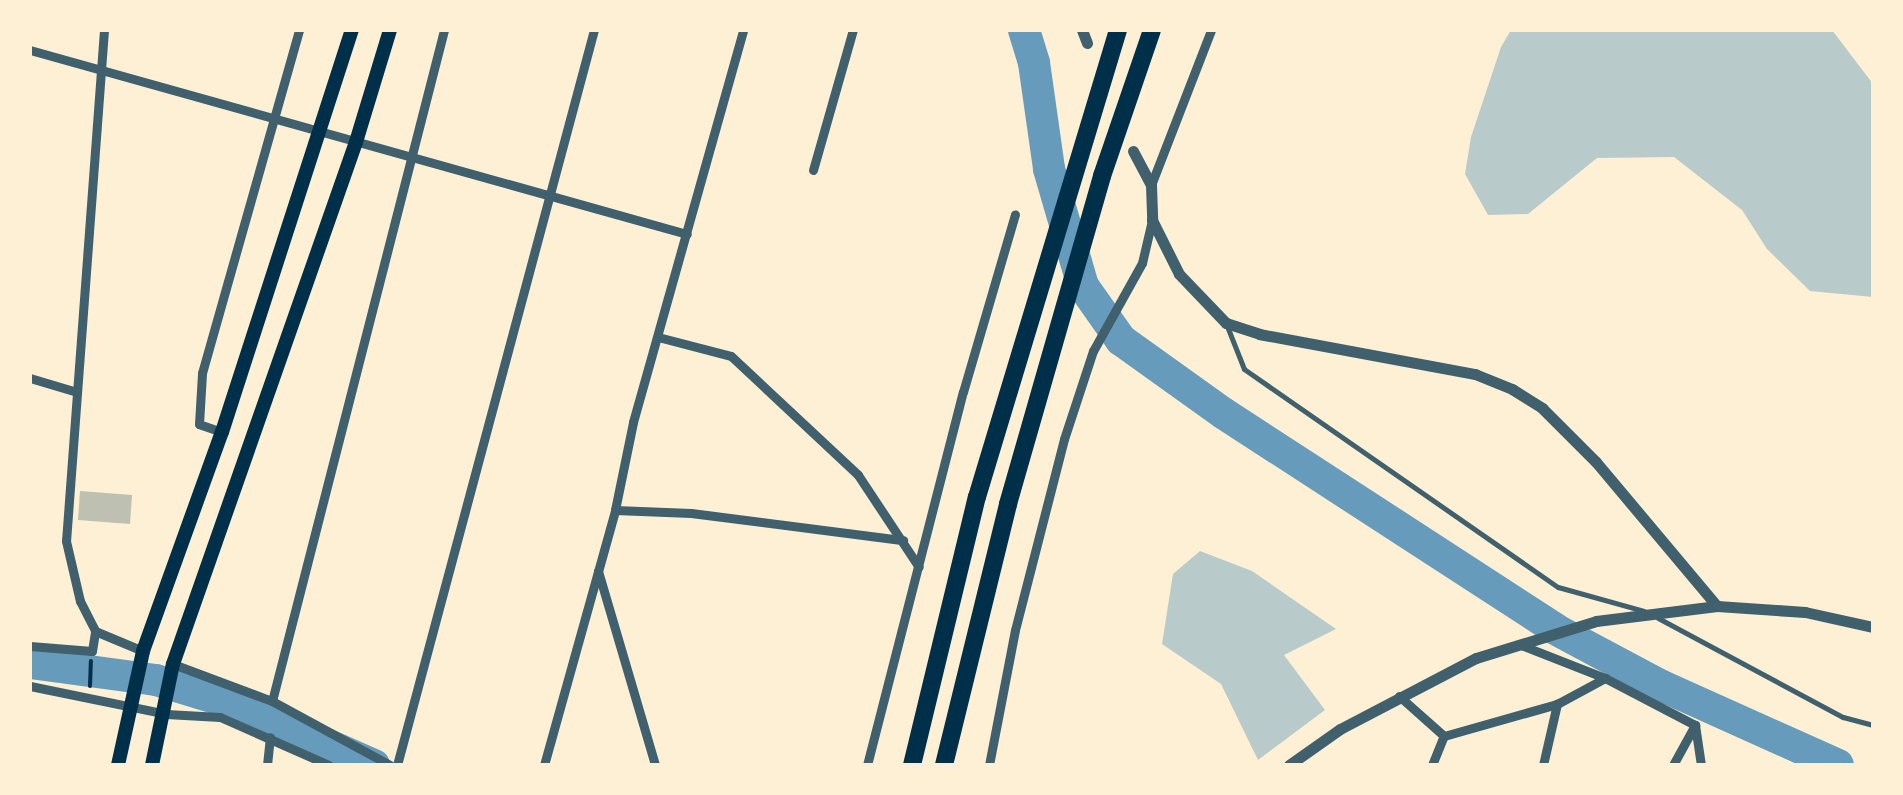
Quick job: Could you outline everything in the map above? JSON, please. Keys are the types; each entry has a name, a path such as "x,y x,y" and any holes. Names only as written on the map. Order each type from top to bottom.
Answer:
{"highway":[{"path":"912,765 977,497 1118,30"},
{"path":"944,765 1008,504 1102,176 1152,30"}],"main road":[{"path":"118,765 143,651 222,432 352,30"},
{"path":"152,765 166,714 173,664 356,142 390,30"}],"street":[{"path":"30,646 92,651 95,630 80,601 66,541 104,30"},
{"path":"222,432 199,424 202,373 299,30"},
{"path":"272,702 444,30"},
{"path":"173,664 272,702 394,765 594,30"},
{"path":"544,765 616,510 633,422 743,30"},
{"path":"813,170 853,30"},
{"path":"1082,30 1087,43"},
{"path":"990,765 1015,630 1064,439 1093,351 1131,289 1152,220 1151,184 1191,92 1210,30"},
{"path":"30,50 274,122 410,154 687,234"},
{"path":"1133,150 1151,184"},
{"path":"868,765 1015,214"},
{"path":"1152,220 1179,274 1226,322 1259,334 1475,374 1512,388 1542,408 1596,462 1717,606"},
{"path":"658,337 730,356 858,475 919,567"},
{"path":"30,378 77,392"},
{"path":"616,510 691,513 903,540"},
{"path":"598,571 654,765"},
{"path":"1289,765 1340,729 1399,696 1516,643 1596,621 1717,606 1804,612 1873,626"},
{"path":"95,630 143,651"},
{"path":"1516,643 1605,678 1695,725"},
{"path":"1444,736 1558,704 1605,678"},
{"path":"30,686 166,714 220,717 329,765"},
{"path":"1399,696 1444,736"},
{"path":"1544,765 1558,704"},
{"path":"1673,765 1695,725"},
{"path":"1695,725 1700,765"},
{"path":"267,765 270,736"},
{"path":"1432,765 1444,736"}],"lane":[{"path":"1226,322 1231,345 1244,370 1558,588 1648,612 1843,716 1873,724"}],"path":[{"path":"89,696 92,651"}],"shaded area":[{"path":"1511,30 1832,30 1873,84 1873,297 1810,291 1767,249 1742,210 1674,157 1597,158 1528,214 1488,215 1465,174 1471,137 1501,47"},
{"path":"1200,551 1252,571 1336,629 1284,655 1325,710 1258,760 1221,684 1162,644 1173,574"}],"building":[{"path":"80,491 132,495 130,524 78,520"}],"waterway":[{"path":"1024,30 1034,63 1049,169 1083,286 1121,340 1223,413 1555,629 1660,685 1838,765"},
{"path":"30,663 156,680 235,704 374,765"}]}
